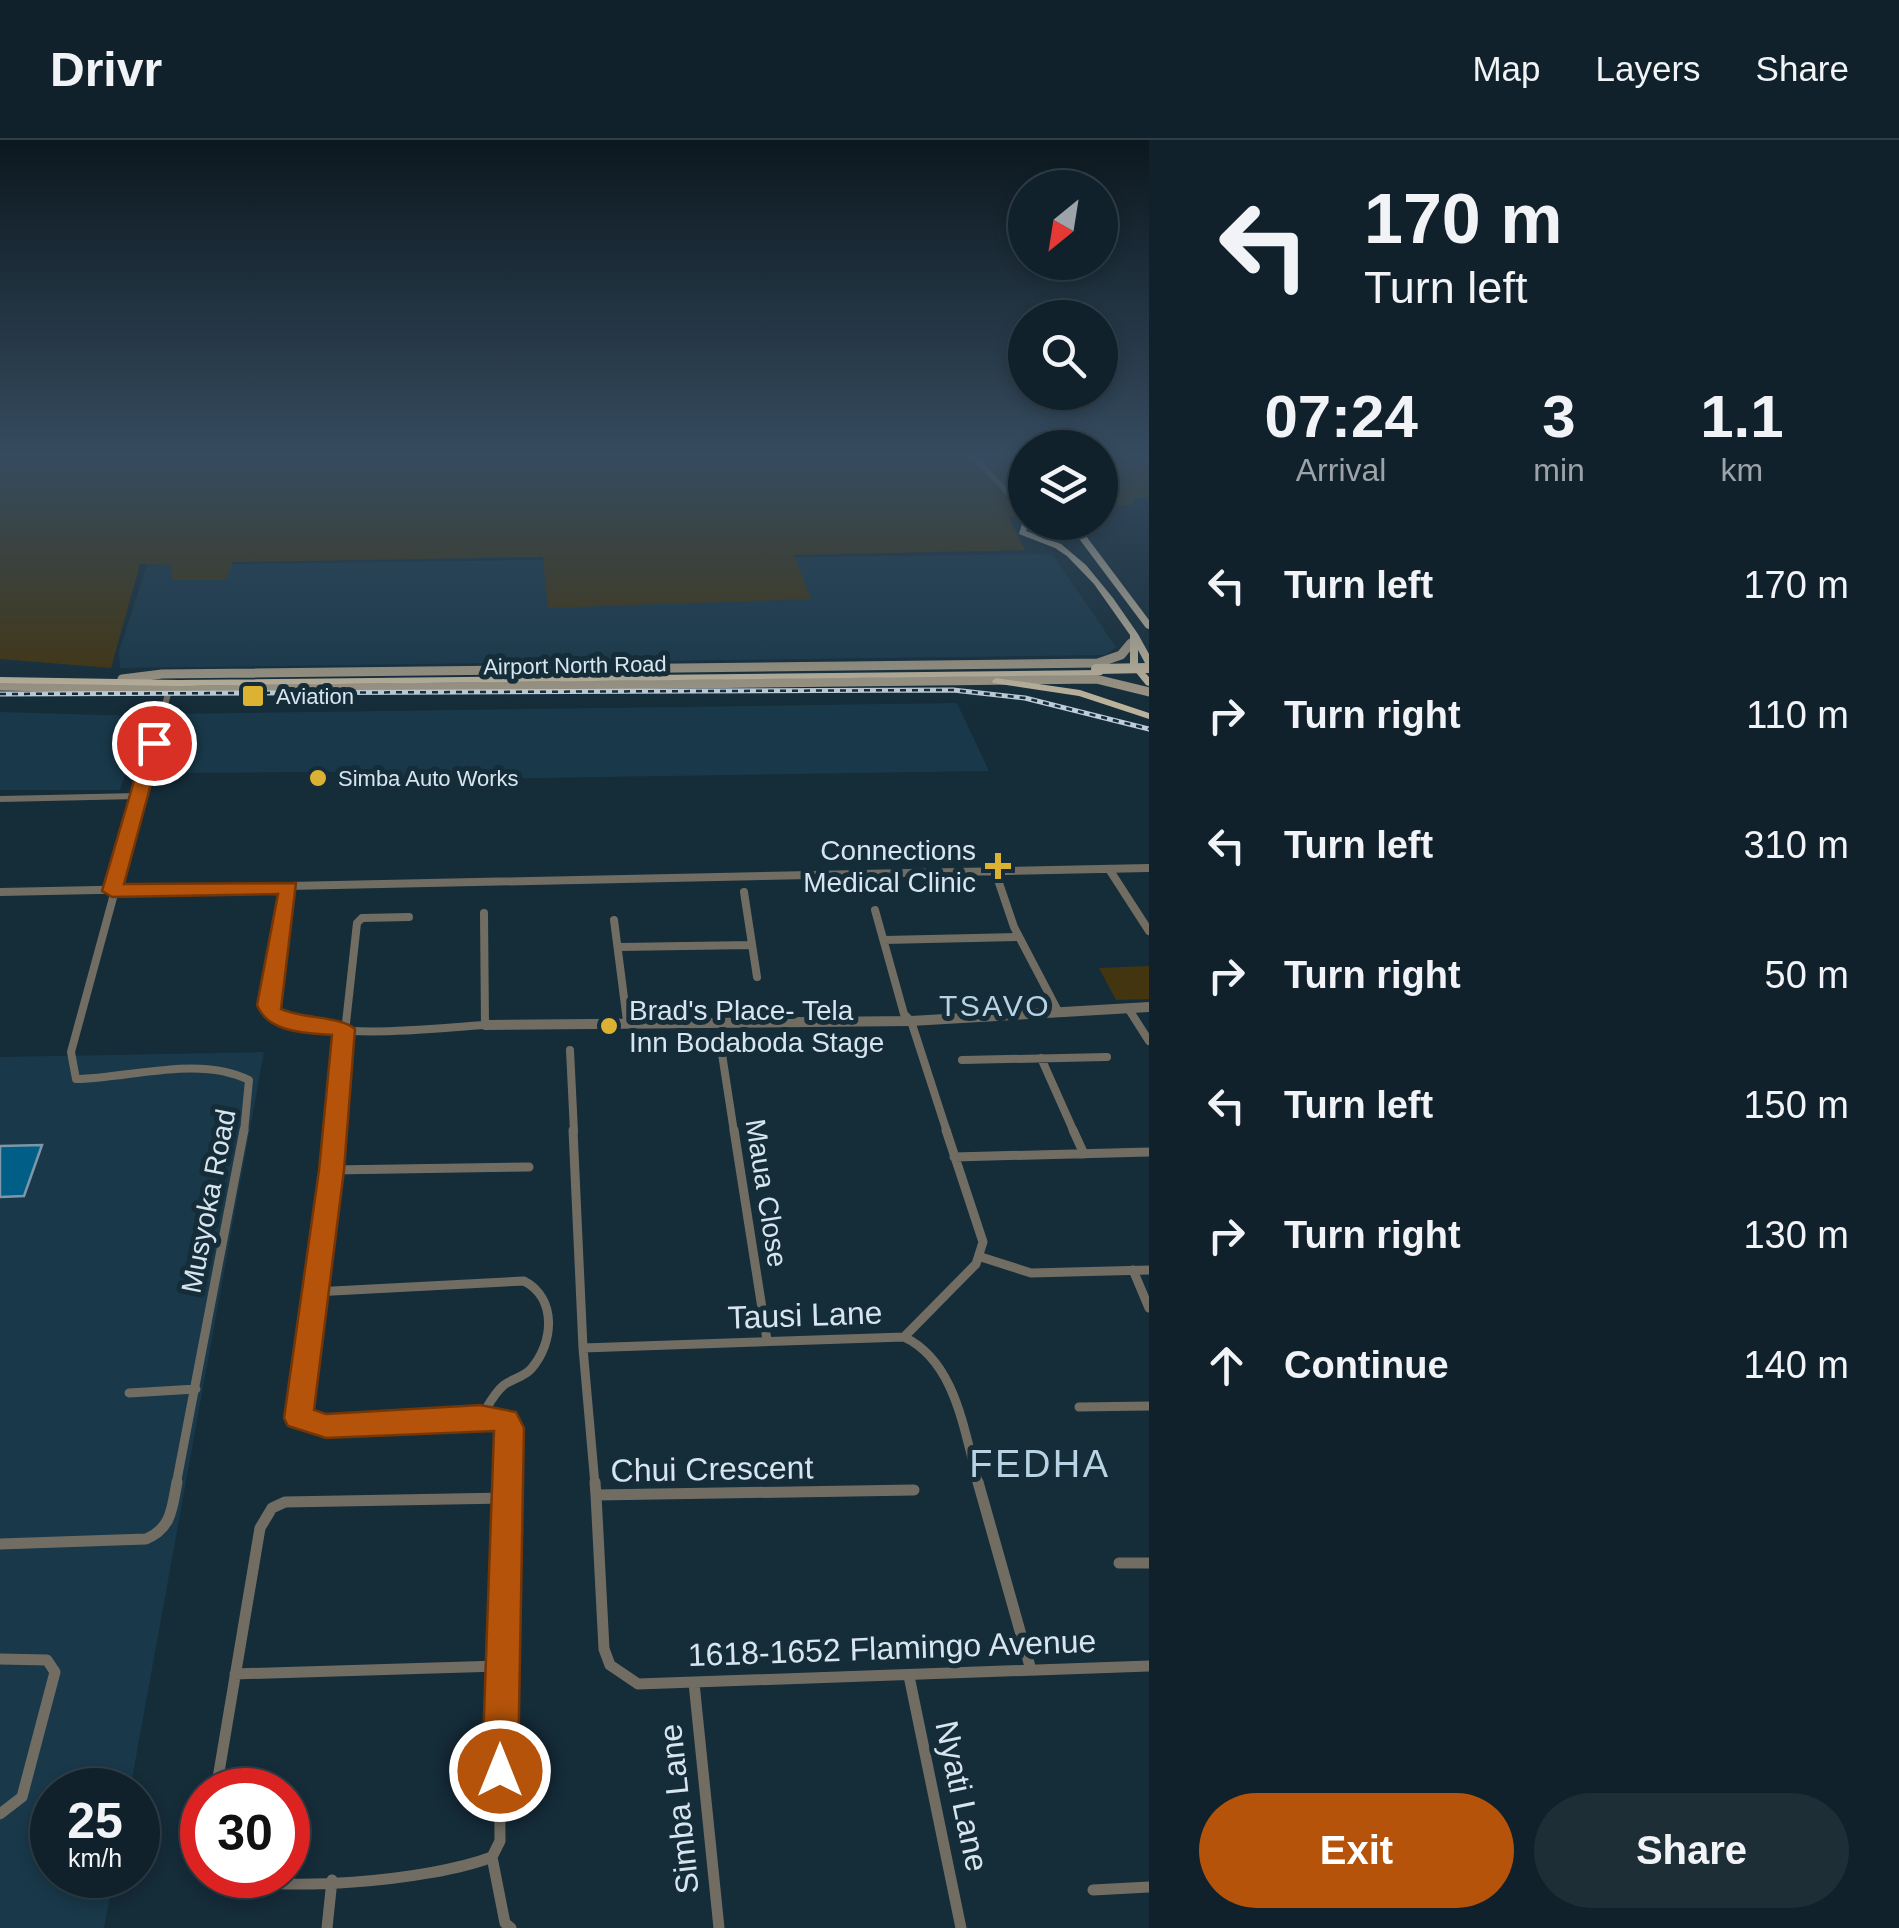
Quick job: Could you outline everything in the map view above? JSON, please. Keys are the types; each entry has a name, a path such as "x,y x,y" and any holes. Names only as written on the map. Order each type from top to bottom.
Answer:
{"main road":[{"path":"1042,540 1061,548 1080,566 1149,668"},
{"path":"1084,540 1149,626"},
{"path":"1132,639 1134,665 1149,683"},
{"name":"Airport North Road","path":"1,683 174,674 1082,663 1116,658 1132,639"},
{"name":"Airport North Road","path":"121,678 1149,668"},
{"name":"Airport North Road","path":"1,683 768,677 918,672"},
{"path":"660,684 768,677"},
{"path":"987,680 1080,693 1149,716"},
{"name":"Airport North Road","path":"1,683 168,690 1096,680 1149,692"}],"street":[{"path":"112,891 168,690"},
{"path":"0,799 138,796"},
{"path":"0,892 1149,868"},
{"path":"1110,869 1149,931"},
{"path":"996,874 1018,937 1058,1011"},
{"path":"289,888 268,1005 271,1012 296,1025 344,1029 627,1021 911,1021 1149,1007"},
{"name":"Musyoka Road","path":"0,1544 146,1539 162,1532 170,1518 250,1095 249,1080 241,1073 215,1070 76,1079 72,1052 112,891"},
{"path":"744,892 757,977"},
{"path":"875,910 904,1014 911,1021 983,1242 981,1257 904,1337"},
{"path":"484,913 485,1025"},
{"path":"409,917 359,920 344,1029 332,1170 299,1418 326,1426 480,1417 505,1420 509,1428 499,1666 500,1841 492,1858 507,1926"},
{"path":"614,920 627,1021"},
{"path":"884,940 1018,937"},
{"path":"618,948 752,945"},
{"path":"1128,1008 1149,1040"},
{"path":"570,1050 583,1348 596,1495"},
{"name":"Maua Close","path":"722,1054 767,1340"},
{"path":"1041,1058 1084,1154"},
{"path":"962,1060 1107,1058"},
{"path":"954,1156 1149,1152"},
{"path":"332,1170 529,1166"},
{"path":"981,1257 1031,1272 1149,1270"},
{"path":"1133,1270 1149,1308"},
{"path":"314,1292 524,1281 540,1286 548,1298 546,1338 528,1372 505,1384 480,1417"},
{"name":"Tausi Lane","path":"583,1348 904,1337 920,1344 944,1372 1031,1670"},
{"path":"129,1393 196,1389"},
{"path":"1079,1407 1149,1406"},
{"name":"Chui Crescent","path":"638,1684 610,1665 604,1649 596,1495 914,1490"},
{"path":"220,1768 260,1528 272,1508 285,1502 506,1498"},
{"path":"1119,1563 1149,1563"},
{"path":"0,1659 39,1658 47,1660 55,1672 22,1796 0,1814"},
{"path":"235,1674 499,1666"},
{"name":"1618-1652 Flamingo Avenue","path":"638,1684 1149,1666"},
{"name":"Nyati Lane","path":"909,1676 962,1928"},
{"name":"Simba Lane","path":"694,1684 719,1928"},
{"path":"310,1881 462,1870 492,1858"},
{"path":"326,1928 332,1880"},
{"path":"1093,1890 1149,1886"}],"shaded area":[{"path":"0,536 1008,536 1008,540 1020,540 1025,550 794,555 811,599 548,608 543,557 233,562 225,580 172,580 171,565 140,564 111,668 0,659"},
{"path":"1052,554 1116,647 1106,655 120,668 119,651 147,565"},
{"path":"957,703 989,771 340,781 340,772 156,773 170,714"},
{"path":"0,712 143,716 120,790 0,790"},
{"path":"1149,966 1149,999 1116,1000 1099,968"},
{"path":"264,1052 134,1768 30,1768 30,1898 110,1898 104,1928 0,1928 0,1057"}],"building":[{"path":"42,1145 24,1196 0,1197 0,1146"}],"railway":[{"path":"0,694 953,690 1025,698 1149,729"}],"place":[{"name":"Aviation","path":"253,696"},
{"name":"Simba Auto Works","path":"318,778"},
{"name":"Connections Medical Clinic","path":"998,866"},
{"name":"Brad's Place- Tela Inn Bodaboda Stage","path":"609,1026"}],"district":[{"name":"TSAVO","path":"995,1006"},
{"name":"FEDHA","path":"1040,1464"}],"route":[{"path":"154,743 112,891 289,888 268,1005 278,1018 296,1025 344,1029 332,1170 299,1418 326,1426 480,1417 505,1420 509,1428 499,1666 500,1771"}]}
